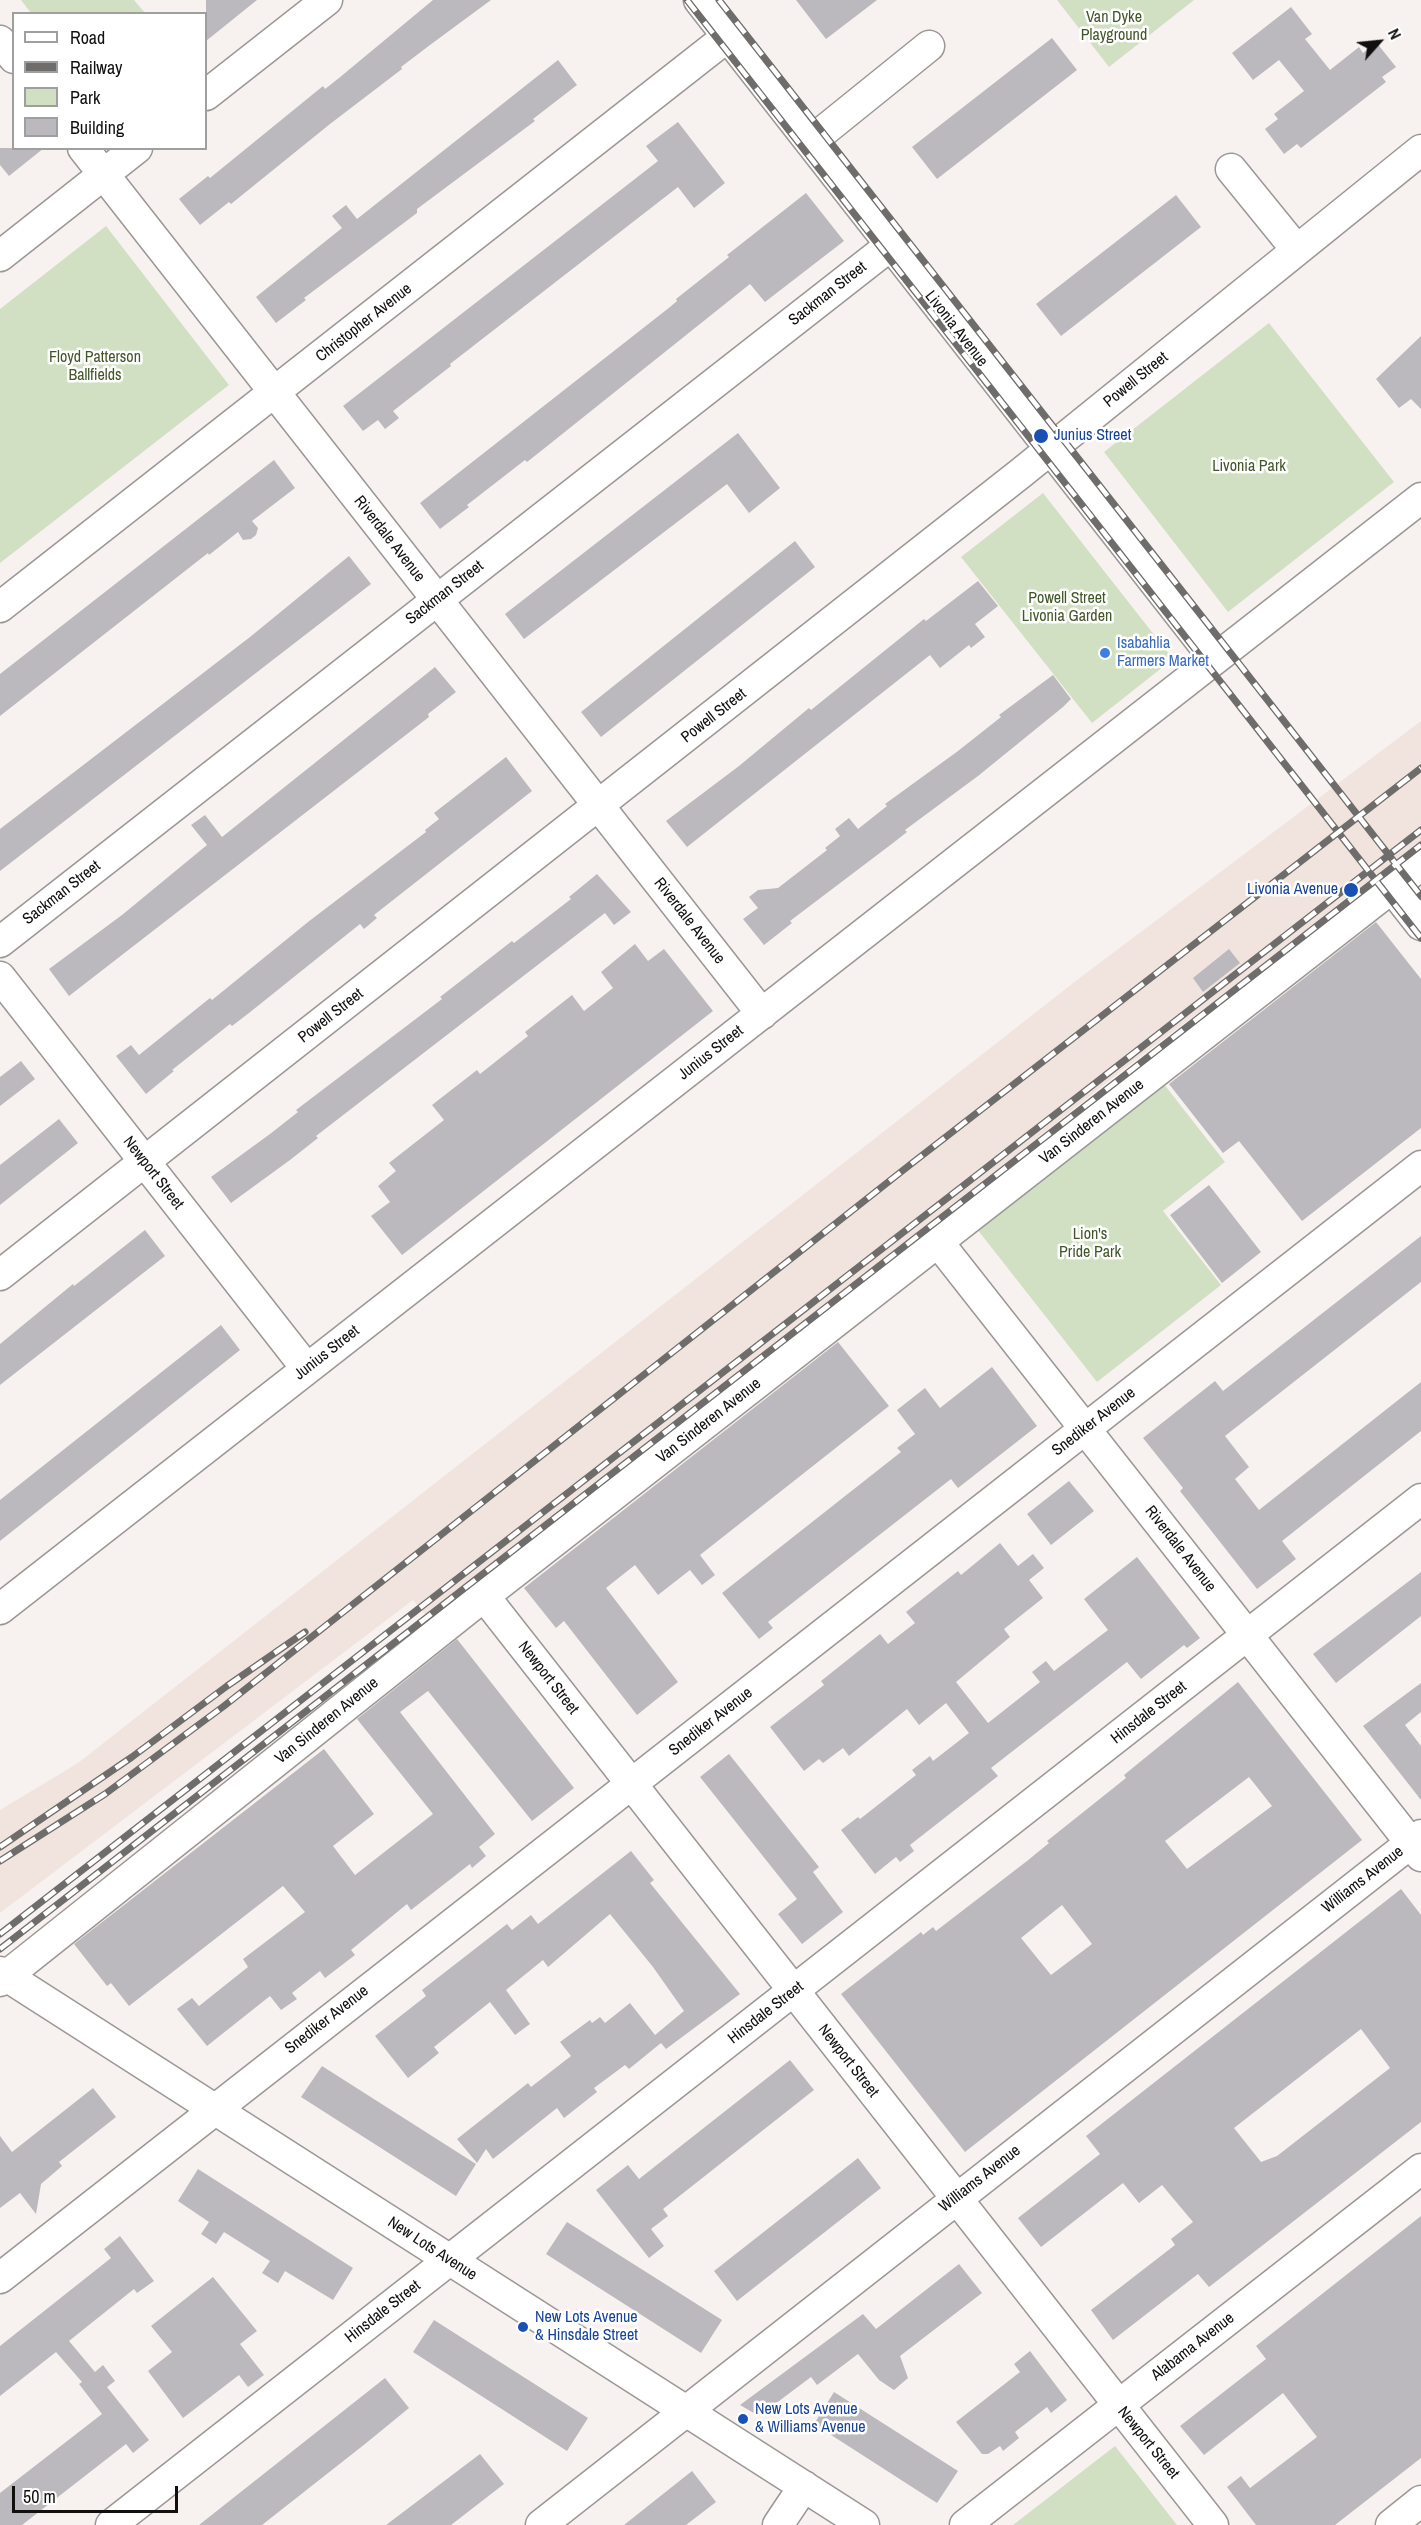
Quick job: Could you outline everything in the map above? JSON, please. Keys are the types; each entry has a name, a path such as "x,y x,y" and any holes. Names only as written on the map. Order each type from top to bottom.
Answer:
{"street":[{"path":"207,94 327,0"},
{"name":"Livonia Avenue","path":"699,0 1214,658"},
{"name":"Christopher Avenue","path":"0,607 727,37"},
{"path":"0,41 12,56"},
{"path":"810,142 929,46"},
{"name":"Riverdale Avenue","path":"85,150 762,1014"},
{"path":"0,256 135,150"},
{"name":"Powell Street","path":"0,1275 600,807 1050,450 1421,150"},
{"path":"1231,169 1296,249"},
{"name":"Sackman Street","path":"0,942 891,245"},
{"name":"Junius Street","path":"0,1609 1421,498"},
{"name":"Van Sinderen Avenue","path":"2,1977 484,1596 1421,864"},
{"path":"1392,888 1421,925"},
{"name":"Newport Street","path":"0,976 307,1369"},
{"name":"Snediker Avenue","path":"0,2277 1421,1166"},
{"name":"Riverdale Avenue","path":"938,1242 1248,1636 1418,1845"},
{"name":"Hinsdale Street","path":"111,2525 1421,1499"},
{"name":"Newport Street","path":"484,1596 1213,2525"},
{"name":"Williams Avenue","path":"541,2525 956,2199 1418,1845"},
{"name":"New Lots Avenue","path":"2,1977 864,2525"},
{"name":"Alabama Avenue","path":"965,2525 1421,2169"},
{"path":"778,2525 804,2486"},
{"path":"1390,2525 1421,2501"}],"shaded area":[{"path":"1421,721 1421,845 1125,1068 431,1622 413,1600 0,1913 0,1810 78,1763 1077,980"}],"green space":[{"path":"21,0 134,0 144,12 30,12"},
{"name":"Van Dyke Playground","path":"1057,0 1194,0 1109,67"},
{"name":"Floyd Patterson Ballfields","path":"106,226 229,385 0,563 0,309"},
{"name":"Livonia Park","path":"1269,323 1394,482 1228,612 1104,452"},
{"name":"Powell Street Livonia Garden","path":"1043,493 1173,659 1092,723 961,557"},
{"name":"Lion's Pride Park","path":"1163,1083 1225,1162 1163,1211 1221,1285 1097,1382 977,1229"},
{"path":"1115,2446 1177,2525 1013,2525"}],"building":[{"path":"206,0 257,0 207,40"},
{"path":"433,0 491,0 401,67 402,69 231,204 229,202 200,225 179,199 208,176 210,178 323,86 325,89"},
{"path":"796,0 877,0 826,39"},
{"path":"1291,7 1312,34 1305,39 1330,70 1359,47 1363,53 1376,42 1396,67 1382,77 1386,82 1301,148 1297,144 1284,154 1265,129 1278,119 1274,114 1304,91 1279,60 1253,80 1232,53"},
{"path":"1052,38 1077,70 937,179 912,147"},
{"path":"558,60 577,85 533,119 535,121 417,209 417,213 304,298 306,300 276,323 256,297 342,228 332,216 346,205 357,219"},
{"path":"678,122 725,183 694,208 678,187 393,411 399,418 385,429 378,420 363,431 343,406 658,161 646,146"},
{"path":"0,148 42,150 9,176 0,165"},
{"path":"806,193 844,241 765,302 750,284 527,462 525,460 467,505 469,507 440,529 420,503 670,307 677,301 676,299 729,257 727,255"},
{"path":"1176,195 1201,227 1061,336 1036,304"},
{"path":"1421,336 1421,409 1411,399 1399,408 1376,379"},
{"path":"738,433 780,488 749,513 727,484 524,639 505,614"},
{"path":"274,460 295,488 252,521 258,528 256,535 251,539 243,540 238,532 209,555 208,553 0,716 0,674"},
{"path":"795,541 815,567 601,737 581,712"},
{"path":"349,556 371,584 0,871 0,829 250,637"},
{"path":"978,581 998,606 975,624 985,637 971,648 969,645 940,668 930,655 687,847 666,821 739,766 809,708 811,710 924,619 926,621"},
{"path":"435,667 456,692 428,714 429,717 69,996 49,969 122,915 207,845 191,825 205,815 222,837"},
{"path":"1053,675 1071,699 1063,707 978,776 905,830 907,832 893,843 790,921 792,923 764,945 743,919 758,908 749,897 758,890 778,888 827,850 825,848 840,836 835,829 849,818 858,829 887,806 885,804 958,751 1001,717 999,715"},
{"path":"506,757 532,791 374,915 377,918 364,929 360,924 249,1013 232,1026 230,1024 172,1070 174,1071 146,1094 116,1056 131,1045 139,1055 210,998 212,1000 308,922 426,832 425,830 439,819 434,813"},
{"path":"597,874 631,912 614,925 605,913 316,1136 318,1138 290,1160 231,1203 211,1177 270,1134 298,1112 296,1110 442,999 440,997 512,941 514,943 571,899 569,897"},
{"path":"1376,922 1421,979 1421,1128 1302,1221 1239,1141 1223,1153 1169,1084"},
{"path":"635,944 648,961 664,949 713,1011 402,1255 371,1216 390,1202 378,1186 396,1171 389,1163 444,1120 432,1105 477,1070 480,1074 528,1036 525,1032 572,995 584,1011 613,988 601,972"},
{"path":"1229,949 1240,963 1203,992 1193,978"},
{"path":"21,1061 35,1079 0,1106 0,1077"},
{"path":"59,1119 78,1143 0,1205 0,1165"},
{"path":"1209,1185 1261,1252 1222,1283 1170,1215"},
{"path":"145,1230 165,1256 0,1385 0,1344 73,1284 74,1286"},
{"path":"1421,1236 1421,1282 1225,1436 1249,1467 1235,1479 1259,1510 1421,1382 1421,1431 1282,1541 1296,1559 1257,1589 1180,1491 1183,1488 1143,1438 1215,1381 1223,1391"},
{"path":"221,1325 240,1350 0,1541 0,1500"},
{"path":"838,1342 889,1406 700,1555 715,1575 702,1585 690,1570 658,1595 635,1565 606,1588 678,1682 637,1715 564,1621 556,1628 524,1588"},
{"path":"992,1367 1037,1426 958,1488 951,1479 768,1622 773,1628 759,1639 722,1593 901,1452 897,1448 915,1434 897,1410 925,1388 940,1408"},
{"path":"1069,1481 1094,1511 1051,1545 1027,1514"},
{"path":"1000,1543 1018,1566 1033,1554 1044,1568 1029,1580 1043,1598 1004,1629 1010,1637 956,1682 988,1723 1040,1682 1032,1672 1046,1661 1054,1671 1108,1630 1084,1599 1137,1557 1200,1638 1187,1648 1184,1645 1141,1679 1127,1662 991,1768 998,1776 910,1845 914,1851 900,1862 896,1857 875,1874 841,1830 858,1817 860,1819 916,1775 912,1770 930,1756 933,1761 969,1733 946,1703 919,1725 907,1709 849,1756 843,1748 823,1763 819,1759 804,1771 770,1727 824,1685 821,1681 880,1634 888,1644 915,1623 906,1612 958,1571 961,1575"},
{"path":"1421,1572 1421,1616 1336,1683 1313,1654"},
{"path":"457,1639 574,1788 532,1821 428,1691 400,1712 495,1834 479,1847 486,1856 472,1868 470,1864 411,1910 407,1904 351,1950 355,1955 325,1978 320,1971 292,1993 297,1999 281,2010 270,1996 207,2046 177,2009 192,1998 199,2006 248,1967 243,1959 305,1912 283,1886 129,2006 111,1983 107,1986 74,1944 324,1749 374,1814 333,1846 355,1875 433,1814 357,1719"},
{"path":"1238,1682 1362,1840 965,2152 841,1994 921,1932 923,1935 933,1927 936,1931 1027,1861 1049,1843 1047,1841 1126,1778 1124,1775","holes":["1249,1777 1272,1806 1187,1869 1165,1841","1062,1905 1092,1944 1051,1975 1021,1938"]},
{"path":"1421,1683 1421,1712 1405,1725 1421,1746 1421,1800 1363,1726"},
{"path":"729,1754 819,1867 813,1872 843,1912 802,1944 778,1914 797,1899 700,1777"},
{"path":"631,1851 654,1880 650,1883 740,1994 666,2049 661,2043 629,2069 625,2065 594,2088 597,2092 564,2118 557,2108 493,2159 486,2149 477,2163 457,2139 528,2083 531,2087 571,2056 560,2042 590,2020 592,2023 600,2017 605,2023 630,2003 655,2035 684,2011 653,1967 610,1914 548,1967 543,1960 506,1990 530,2024 515,2035 490,2002 434,2047 439,2053 408,2078 375,2036 426,1996 422,1990 507,1924 512,1930 531,1915 538,1924"},
{"path":"1401,1889 1421,1915 1421,2122 1209,2287 1198,2274 1113,2340 1091,2310 1175,2245 1171,2239 1193,2222 1162,2185 1139,2203 1123,2183 1041,2247 1018,2218 1100,2154 1086,2136","holes":["1361,2029 1390,2068 1277,2156 1261,2162 1234,2128"]},
{"path":"790,2060 814,2090 663,2209 668,2216 651,2229 664,2246 649,2258 596,2190 628,2165 639,2179"},
{"path":"322,2066 476,2164 456,2196 301,2097"},
{"path":"93,2088 116,2117 59,2162 62,2166 41,2184 36,2214 20,2193 0,2208 0,2136 12,2152"},
{"path":"858,2158 881,2188 737,2301 714,2271"},
{"path":"198,2169 353,2268 333,2300 285,2271 278,2283 262,2273 270,2261 224,2232 216,2244 201,2234 209,2222 178,2201"},
{"path":"1421,2216 1421,2458 1335,2525 1256,2525 1227,2487 1241,2476 1250,2488 1317,2437 1283,2393 1204,2455 1180,2426 1266,2359 1256,2346"},
{"path":"567,2222 722,2320 701,2353 546,2254"},
{"path":"120,2236 154,2281 137,2293 134,2289 69,2341 95,2372 103,2365 115,2381 107,2387 149,2440 133,2453 126,2444 22,2525 0,2525 0,2493 102,2414 79,2384 82,2382 56,2352 0,2396 0,2346 111,2258 104,2249"},
{"path":"959,2264 982,2293 900,2356 908,2378 894,2390 879,2380 858,2354 817,2385 811,2377 759,2416 740,2405 863,2314 876,2329"},
{"path":"213,2277 257,2331 240,2344 264,2375 248,2387 239,2375 183,2418 148,2371 172,2352 151,2326"},
{"path":"434,2320 588,2418 567,2451 413,2352"},
{"path":"1030,2351 1067,2400 1051,2413 1047,2407 1015,2432 1019,2438 1003,2451 1000,2446 988,2454 982,2454 956,2422 1020,2372 1014,2364"},
{"path":"385,2378 409,2408 365,2444 262,2525 199,2525"},
{"path":"834,2392 958,2471 937,2503 814,2424"},
{"path":"480,2454 504,2484 451,2525 386,2525"},
{"path":"692,2471 716,2502 686,2525 624,2525"}],"railway":[{"path":"687,0 1421,938"},
{"path":"719,0 1421,896"},
{"path":"0,1861 105,1794 224,1706 911,1164 1421,768"},
{"path":"0,1934 1421,830"},
{"path":"0,1949 1421,845"},
{"path":"0,1847 132,1757 227,1686 305,1632"}],"place":[{"name":"Junius Street","path":"1041,436"},
{"name":"Isabahlia Farmers Market","path":"1105,653"},
{"name":"Livonia Avenue","path":"1351,890"},
{"name":"New Lots Avenue & Hinsdale Street","path":"523,2327"},
{"name":"New Lots Avenue & Williams Avenue","path":"743,2419"}]}
